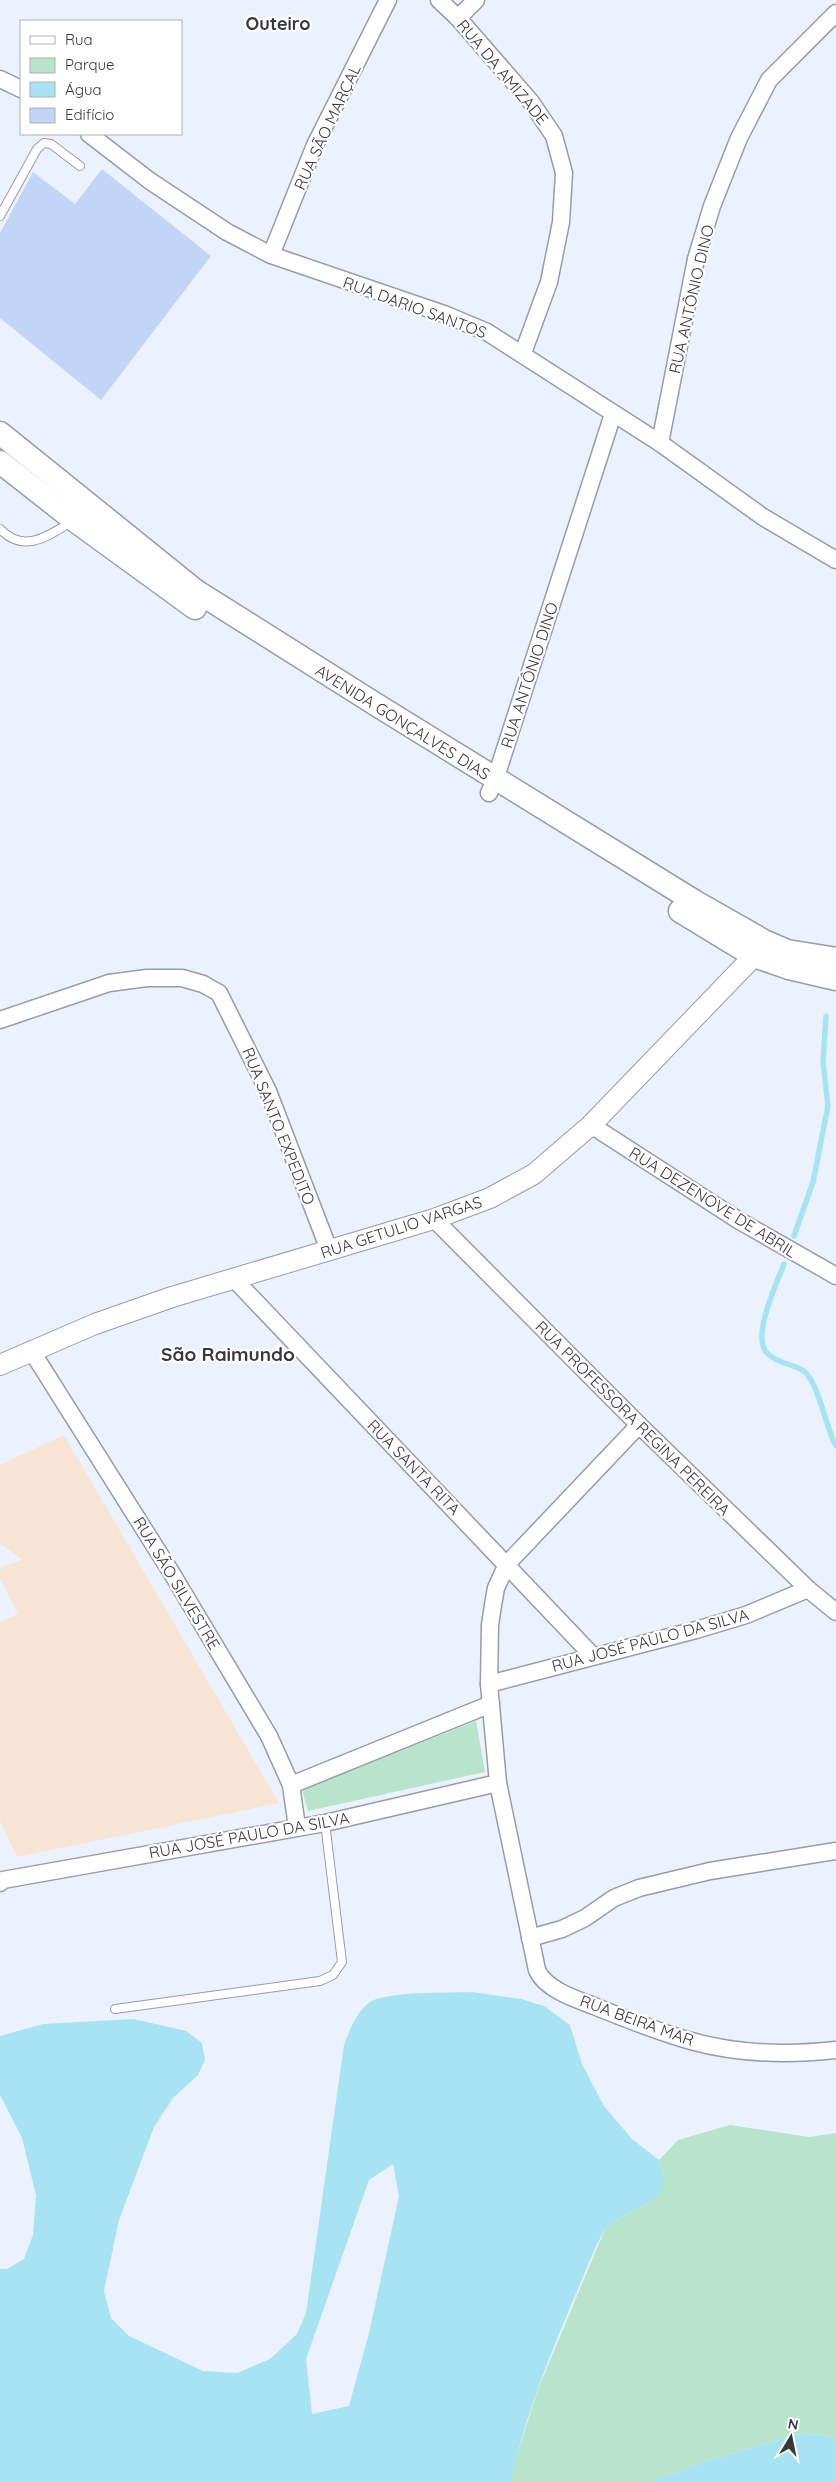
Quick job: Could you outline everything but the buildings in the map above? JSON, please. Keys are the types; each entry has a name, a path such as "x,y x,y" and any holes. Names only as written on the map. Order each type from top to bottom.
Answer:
{"main road":[{"name":"AVENIDA GONÇALVES DIAS","path":"0,433 196,591 754,956"},
{"path":"0,454 36,483 45,485 55,477"},
{"name":"AVENIDA GONÇALVES DIAS","path":"0,462 74,520 200,611 492,786 764,941 787,951 834,966"},
{"path":"754,956 762,951 770,950 834,966"}],"street":[{"name":"RUA SÃO MARÇAL","path":"271,255 315,145 388,0"},
{"name":"RUA DA AMIZADE","path":"439,0 458,18 531,102 554,136 564,173 560,222 549,282 523,353"},
{"path":"458,18 476,0"},
{"name":"RUA ANTÔNIO DINO","path":"660,443 696,259 712,206 739,138 769,80 836,13"},
{"path":"0,79 20,89"},
{"name":"RUA DARIO SANTOS","path":"90,135 157,186 226,232 271,255 444,314 487,332 523,353 613,414 660,443 763,517 836,560"},
{"name":"RUA ANTÔNIO DINO","path":"492,786 613,414"},
{"name":"RUA GETULIO VARGAS","path":"0,1365 31,1350 172,1297 235,1280 434,1219 490,1198 534,1174 591,1125 754,956"},
{"name":"RUA SANTO EXPEDITO","path":"0,1020 109,983 147,978 182,978 203,984 219,993 268,1091 329,1250"},
{"name":"RUA DEZENOVE DE ABRIL","path":"591,1125 738,1220 836,1276"},
{"name":"RUA PROFESSORA REGINA PEREIRA","path":"434,1219 638,1425 808,1589 836,1612"},
{"name":"RUA SANTA RITA","path":"235,1280 592,1655"},
{"name":"RUA SÃO SILVESTRE","path":"31,1350 200,1620 268,1736 291,1786 298,1827"},
{"path":"638,1425 507,1564 496,1588 490,1624 489,1684 498,1782 530,1938 562,1929 614,1898 639,1888 710,1871 836,1851"},
{"name":"RUA JOSÉ PAULO DA SILVA","path":"489,1684 592,1655 696,1630 746,1615 808,1589"},
{"path":"291,1786 491,1704"},
{"name":"RUA JOSÉ PAULO DA SILVA","path":"0,1883 3,1880 325,1823 498,1782"},
{"name":"RUA BEIRA MAR","path":"530,1938 537,1970 545,1982 579,2000 653,2030 693,2042 743,2050 785,2053 836,2050"}],"lane":[{"path":"0,216 37,149 44,143 51,144 80,166"},
{"path":"0,529 6,536 21,541 38,542 74,520"},
{"path":"115,2009 320,1981 333,1975 342,1962 325,1823"}],"shaded area":[{"path":"64,1435 280,1803 17,1857 0,1821 0,1622 18,1614 0,1578 0,1567 23,1560 0,1544 0,1465"}],"green space":[{"path":"476,1721 485,1772 308,1811 302,1790"},
{"path":"730,2125 809,2137 836,2133 836,2437 802,2433 707,2461 649,2482 511,2482 516,2458 538,2389 605,2229 618,2219 652,2201 664,2174 659,2160 678,2140"}],"water":[{"path":"472,1992 521,1999 544,2006 570,2025 582,2064 604,2106 632,2139 659,2160 664,2174 663,2189 652,2201 618,2219 605,2229 596,2246 537,2392 518,2451 511,2482 0,2482 0,2269 7,2269 24,2259 33,2235 36,2195 22,2138 0,2095 0,2036 43,2024 134,2019 186,2031 202,2043 205,2060 198,2075 173,2098 154,2127 119,2220 104,2291 111,2318 129,2336 203,2371 237,2373 270,2359 297,2334 306,2313 344,2045 357,2016 365,2006 379,1998 404,1994","holes":["393,2164 399,2196 369,2333 349,2406 312,2414 306,2359 369,2180"]},
{"path":"802,2433 836,2437 836,2482 649,2482 707,2461"}],"waterway":[{"path":"794,1236 813,1182 828,1106 823,1062 826,1016"},
{"path":"784,1264 763,1324 763,1347 773,1358 801,1369 810,1378 836,1446"}],"district":[{"name":"Outeiro","path":"278,23"},
{"name":"São Raimundo","path":"228,1354"}]}
